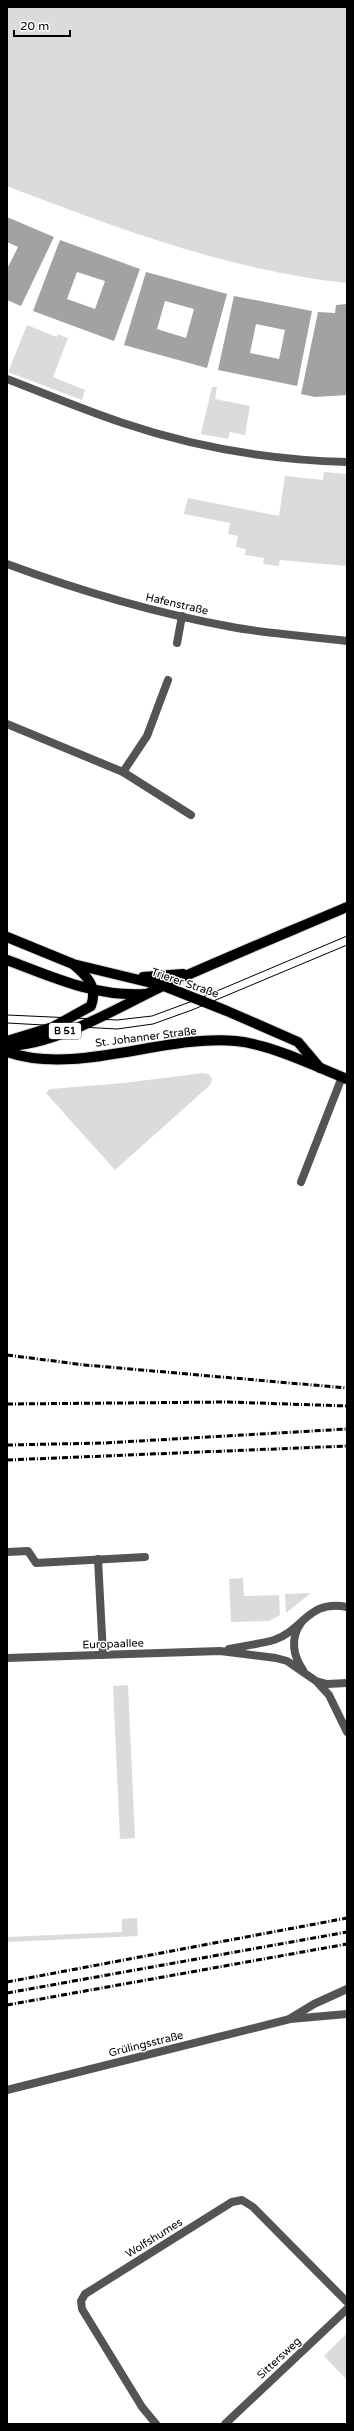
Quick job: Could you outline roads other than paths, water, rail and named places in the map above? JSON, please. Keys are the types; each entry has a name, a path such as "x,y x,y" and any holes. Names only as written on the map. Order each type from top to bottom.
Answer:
{"main road":[{"name":"B 51","path":"7,1046 36,1041 73,1028 192,973 347,907"},
{"name":"Trierer Straße","path":"7,937 73,964 164,986 298,1042 320,1068"},
{"name":"Trierer Straße","path":"7,960 94,991 121,995 149,993"},
{"path":"7,1041 53,1027 92,1006 94,991 88,977 73,964"},
{"name":"B 51","path":"119,976 153,977 192,973"},
{"name":"Trierer Straße","path":"217,1041 250,1044 345,1078"},
{"name":"St. Johanner Straße","path":"7,1052 46,1058 71,1058 217,1041"}],"street":[{"path":"7,379 123,423 176,438 265,455 347,462"},
{"name":"Hafenstraße","path":"7,564 72,588 233,628 347,641"},
{"path":"177,643 182,616"},
{"path":"123,772 147,736 168,680"},
{"path":"7,724 123,772 191,815"},
{"path":"301,1182 345,1078"},
{"path":"7,1552 28,1551 36,1563 145,1556"},
{"path":"98,1559 103,1655"},
{"name":"Europaallee","path":"220,1651 274,1640 286,1634 306,1616 319,1608 334,1604 347,1607"},
{"name":"Europaallee","path":"306,1616 296,1633 294,1651 298,1663 306,1674"},
{"name":"Europaallee","path":"7,1658 220,1651 276,1658 287,1661 316,1681 327,1684 347,1682"},
{"path":"316,1681 329,1695 347,1732"},
{"name":"Grülingsstraße","path":"290,2019 314,2004 347,1989"},
{"name":"Grülingsstraße","path":"7,2090 290,2019 347,2014"},
{"name":"Wolfshumes","path":"156,2424 142,2407 82,2309 81,2301 85,2294 232,2202 242,2200 253,2207 347,2302"},
{"name":"Sittersweg","path":"225,2424 347,2309"}],"tram line":[{"path":"7,1015 117,1020 152,1016 198,999 347,936"},
{"path":"7,1023 117,1029 153,1024 192,1010 347,945"}],"railway":[{"path":"7,1355 85,1365 347,1388"},
{"path":"7,1404 228,1402 347,1406"},
{"path":"7,1445 104,1443 347,1429"},
{"path":"7,1460 347,1446"},
{"path":"7,1982 347,1918"},
{"path":"7,1993 347,1932"},
{"path":"7,2005 347,1944"}]}
